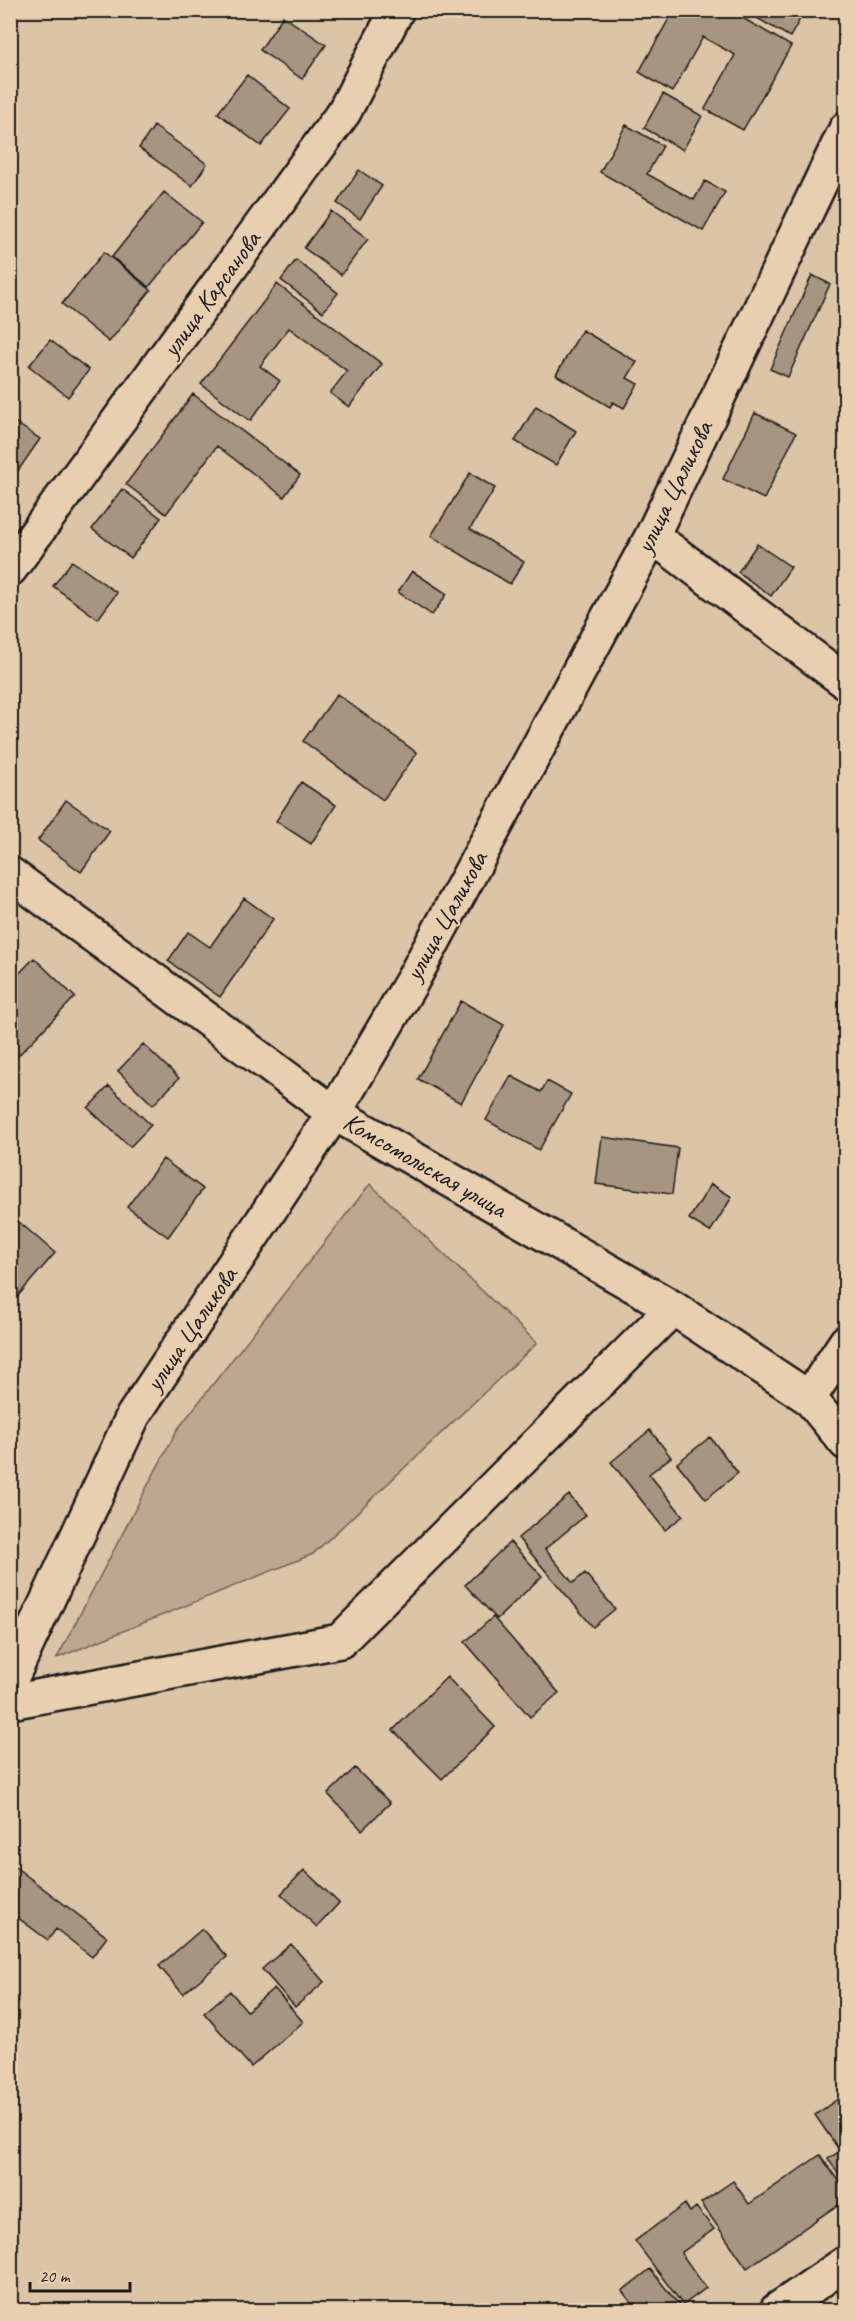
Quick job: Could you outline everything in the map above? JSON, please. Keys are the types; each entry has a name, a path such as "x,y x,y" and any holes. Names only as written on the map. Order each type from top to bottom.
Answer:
{"street":[{"name":"улица Карсанова","path":"10,570 344,112 397,10"},
{"name":"улица Цаликова","path":"10,1681 133,1416 334,1113 411,981 652,536 846,129"},
{"path":"652,536 846,681"},
{"name":"Комсомольская улица","path":"10,874 334,1113 673,1308 809,1398 846,1443"},
{"path":"10,1702 340,1641 673,1308"},
{"path":"809,1398 846,1342"},
{"path":"777,2310 846,2263"}],"shaded area":[{"path":"370,1184 537,1343 313,1554 57,1658 177,1430"}],"building":[{"path":"674,10 729,10 791,46 743,130 705,109 735,55 703,37 672,92 639,72"},
{"path":"752,10 805,10 790,37 750,14"},
{"path":"283,16 326,45 302,79 260,50"},
{"path":"247,75 290,109 261,146 218,113"},
{"path":"663,94 702,116 683,150 644,128"},
{"path":"626,125 663,146 647,174 694,200 705,181 725,192 703,231 600,172"},
{"path":"154,126 207,164 192,186 139,148"},
{"path":"359,170 382,186 360,219 337,203"},
{"path":"164,192 202,222 149,287 112,257"},
{"path":"331,211 368,239 341,275 304,248"},
{"path":"104,252 151,290 109,342 62,304"},
{"path":"296,260 338,293 323,312 281,280"},
{"path":"812,275 830,284 788,377 770,369"},
{"path":"277,284 382,364 349,407 330,393 347,371 289,328 260,366 280,381 250,421 201,384"},
{"path":"582,330 637,362 627,378 638,384 624,408 613,402 610,407 556,375"},
{"path":"50,340 89,370 68,397 29,366"},
{"path":"193,394 300,475 284,497 217,446 166,514 126,484"},
{"path":"536,406 576,431 556,465 515,441"},
{"path":"755,413 796,433 764,499 723,479"},
{"path":"10,419 40,439 15,475 10,472"},
{"path":"470,473 495,488 470,529 524,562 510,584 431,536"},
{"path":"122,489 161,518 131,558 92,529"},
{"path":"757,544 791,567 771,596 738,572"},
{"path":"72,561 117,593 98,619 53,586"},
{"path":"412,571 447,594 432,615 398,592"},
{"path":"337,694 417,753 383,800 303,741"},
{"path":"301,782 336,805 311,844 276,821"},
{"path":"66,800 110,831 81,872 38,840"},
{"path":"244,898 273,919 220,997 168,961 188,932 210,947"},
{"path":"34,958 75,997 10,1064 10,983"},
{"path":"461,1001 504,1025 461,1103 418,1079"},
{"path":"143,1044 179,1078 153,1105 118,1071"},
{"path":"511,1076 541,1092 547,1081 571,1094 539,1150 486,1120"},
{"path":"109,1086 151,1125 130,1147 88,1108"},
{"path":"602,1137 678,1148 672,1194 596,1184"},
{"path":"163,1159 203,1189 168,1237 127,1207"},
{"path":"711,1184 732,1197 710,1232 689,1219"},
{"path":"18,1221 55,1253 10,1305 10,1231"},
{"path":"650,1430 671,1457 649,1474 683,1516 665,1530 611,1462"},
{"path":"710,1437 738,1473 706,1499 677,1463"},
{"path":"569,1495 586,1515 545,1549 573,1583 585,1573 615,1609 593,1627 518,1538"},
{"path":"510,1542 542,1576 497,1619 465,1585"},
{"path":"493,1617 559,1693 530,1717 465,1642"},
{"path":"447,1677 495,1727 442,1779 393,1730"},
{"path":"355,1768 390,1803 362,1830 328,1794"},
{"path":"10,1863 107,1937 92,1957 56,1929 48,1940 10,1912"},
{"path":"304,1870 339,1903 317,1927 281,1894"},
{"path":"202,1929 227,1957 183,1994 159,1966"},
{"path":"291,1944 324,1982 295,2007 262,1969"},
{"path":"274,1988 303,2022 251,2067 204,2013 230,1991 247,2011"},
{"path":"845,2094 846,2184 828,2159 840,2151 815,2115"},
{"path":"820,2155 846,2192 846,2199 747,2268 701,2203 733,2181 749,2204"},
{"path":"685,2204 690,2212 696,2207 714,2229 681,2253 706,2288 683,2305 635,2241"},
{"path":"650,2269 680,2306 674,2310 637,2310 622,2291"}]}
